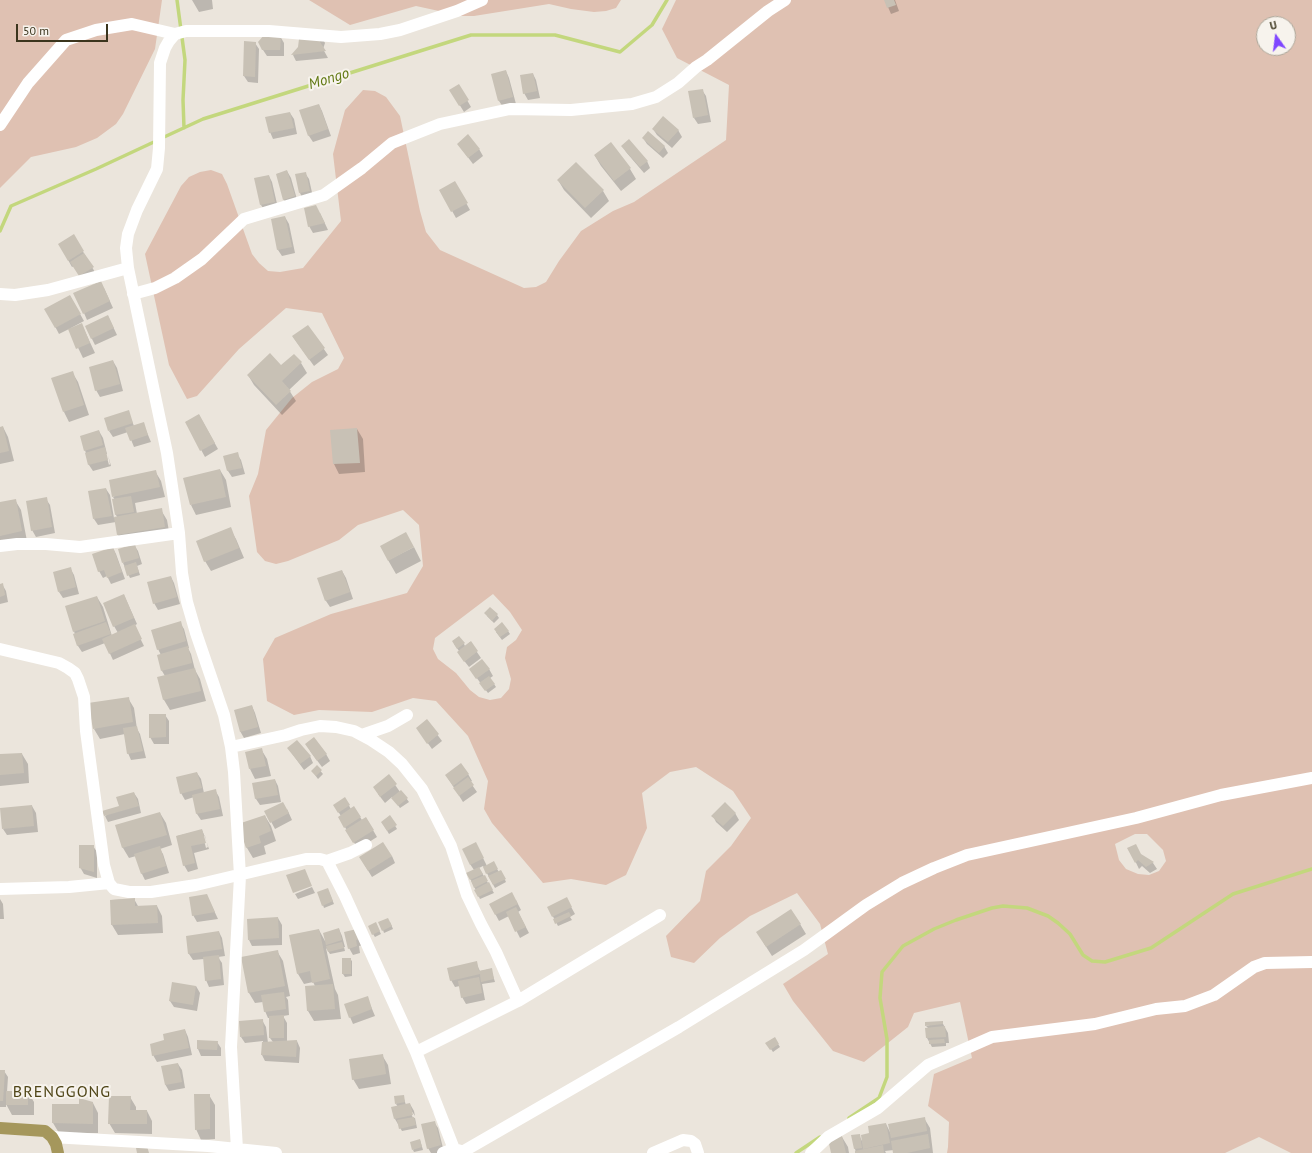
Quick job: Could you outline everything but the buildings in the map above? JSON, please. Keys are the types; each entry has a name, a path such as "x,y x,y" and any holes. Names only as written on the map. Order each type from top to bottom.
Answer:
{"main road":[{"path":"0,1128 45,1131 52,1137 56,1144 58,1153"}],"street":[{"path":"0,126 28,83 66,40 96,30 132,24 180,33 269,31 341,37 364,36 400,30 457,11 482,0"},
{"path":"133,294 155,288 175,278 202,259 244,219 324,195 362,168 392,143 440,124 510,109 571,110 632,104 656,97 678,83 696,66 707,60 768,11 785,0"},
{"path":"180,33 169,41 160,63 157,169 137,210 128,234 126,248 133,294 167,453 179,533 182,573 187,602 224,715 232,747 240,876 231,1047 238,1149"},
{"path":"0,294 15,295 48,290 128,268"},
{"path":"0,546 39,544 80,547 179,533"},
{"path":"0,649 59,663 74,673 83,693 86,731 104,866 109,883 114,889 128,892 151,892 196,885 306,860 332,859 350,853 366,845"},
{"path":"362,735 388,726 407,715"},
{"path":"232,747 320,726 336,727 354,731 389,752 402,764 422,789 451,846 467,895 496,952 518,1001"},
{"path":"332,859 330,865 416,1052 457,1152 679,1027 804,950 866,905 902,883 934,868 968,855 1136,818 1221,795 1312,778"},
{"path":"0,889 69,887 109,883"},
{"path":"416,1052 518,1001 660,915"},
{"path":"811,1153 828,1137 878,1108 928,1065 992,1037 1095,1024 1156,1009 1185,1006 1214,995 1254,967 1265,963 1312,962"},
{"path":"52,1137 209,1149 238,1149 276,1153"},
{"path":"653,1153 683,1140 691,1141 695,1144 698,1153"}],"shaded area":[{"path":"0,0 162,0 155,49 123,114 116,124 97,138 76,147 31,157 0,188"},
{"path":"309,0 621,0 616,8 606,11 594,12 549,4 474,16 462,16 416,6 350,25"},
{"path":"676,0 1312,0 1312,1153 1291,1153 1259,1137 1225,1153 947,1153 949,1122 928,1106 934,1074 972,1058 960,1002 914,1013 908,1027 864,1062 833,1051 793,1001 783,984 828,954 820,924 797,893 750,916 720,938 694,963 671,957 666,936 700,901 706,871 731,846 751,818 733,791 696,767 670,772 642,793 647,828 626,875 606,885 571,879 543,883 492,823 484,809 488,781 468,736 436,701 413,698 372,712 319,710 294,715 267,701 263,659 275,638 331,614 407,593 423,566 419,525 403,510 358,525 339,540 288,561 276,564 265,561 257,552 249,496 258,474 266,430 292,398 312,382 338,369 344,358 322,313 286,308 239,349 197,396 187,399 169,365 145,254 181,186 189,177 200,172 211,170 222,174 252,254 259,263 268,271 280,272 303,268 341,221 333,154 345,110 363,90 375,91 386,97 400,116 420,211 426,232 440,250 524,288 536,287 546,282 581,231 613,211 634,202 726,140 729,85 677,58 662,29","holes":["493,594 510,612 522,630 516,640 507,647 505,658 511,679 509,689 501,698 490,700 479,697 470,690 456,673 438,659 433,649 435,638","1135,834 1147,834 1163,850 1166,861 1159,871 1149,875 1138,874 1126,869 1119,860 1115,844"]}],"waterway":[{"path":"177,0 185,60 183,100 184,128"},
{"name":"Mongo","path":"162,138 203,119 471,35 555,35 620,52 652,25 667,0"},
{"name":"Mongo","path":"0,231 11,206 156,141"},
{"path":"849,1118 879,1098 887,1077 887,1039 880,998 882,972 903,946 934,929 992,908 1003,906 1027,908 1048,916 1058,923 1070,934 1083,955 1092,961 1105,962 1151,948 1233,894 1312,869"},
{"path":"796,1153 820,1137"}],"district":[{"name":"BRENGGONG","path":"62,1092"}]}
